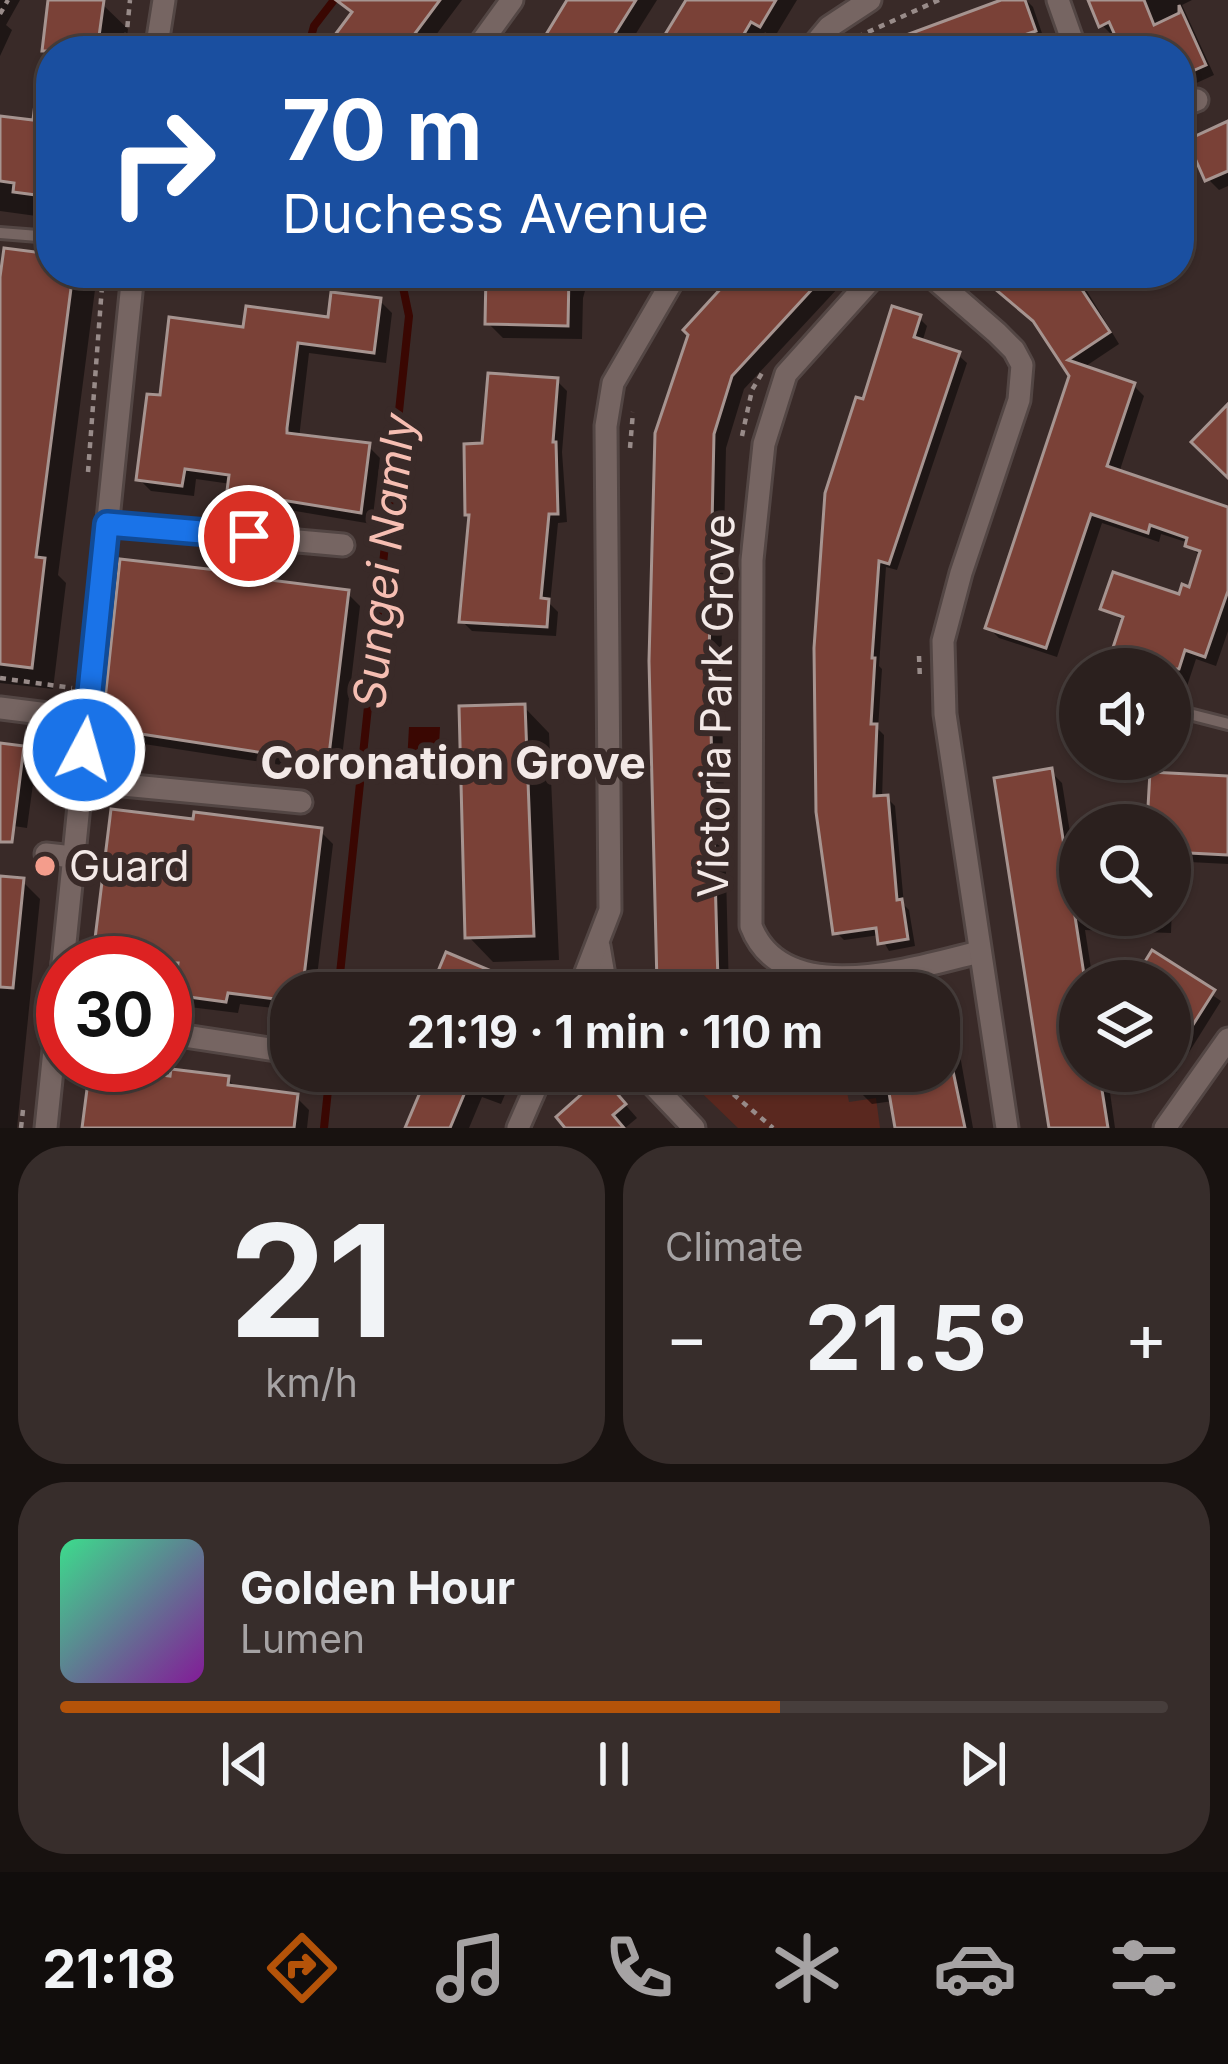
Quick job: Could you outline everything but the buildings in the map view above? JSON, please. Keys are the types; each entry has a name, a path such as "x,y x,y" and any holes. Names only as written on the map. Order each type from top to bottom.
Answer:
{"street":[{"path":"158,36 164,0"},
{"path":"486,36 512,0"},
{"path":"822,36 870,0"},
{"path":"1058,0 1071,36"},
{"path":"66,936 132,288"},
{"path":"587,972 610,910 606,426 613,383 668,288"},
{"name":"Victoria Park Grove","path":"863,288 786,374 764,444 752,560 751,926 759,948 777,963 826,976 877,977 979,952"},
{"path":"945,288 1014,350 1022,365 1019,400 943,641 945,714 1007,1128"},
{"path":"107,524 343,545"},
{"path":"0,708 88,719"},
{"path":"81,781 301,802"},
{"path":"46,854 74,857"},
{"path":"599,946 603,972"},
{"path":"192,1038 270,1049"},
{"path":"1165,1128 1228,1039"},
{"path":"46,1128 51,1092"},
{"path":"518,1128 534,1092"},
{"path":"660,1092 694,1128"}],"lane":[{"path":"0,233 36,236"},
{"path":"1192,715 1228,724"}],"path":[{"path":"0,14 8,0"},
{"path":"126,36 130,0"},
{"path":"861,36 939,0"},
{"path":"741,441 752,390 762,373"},
{"path":"920,644 920,693"},
{"path":"0,678 72,688"},
{"path":"762,972 765,967"},
{"path":"733,1092 772,1128"}],"shaded area":[{"path":"409,727 440,727 437,782 406,782"},
{"path":"701,1092 847,1092 849,1102 876,1098 880,1128 738,1128"}],"waterway":[{"name":"Sungei Namly","path":"311,36 334,0"},
{"name":"Sungei Namly","path":"340,972 409,316 403,288"},
{"name":"Sungei Namly","path":"324,1128 328,1092"}],"place":[{"name":"Guard","path":"45,866"}],"district":[{"name":"Coronation Grove","path":"453,763"}],"route":[{"path":"84,750 107,524 249,536"}]}
